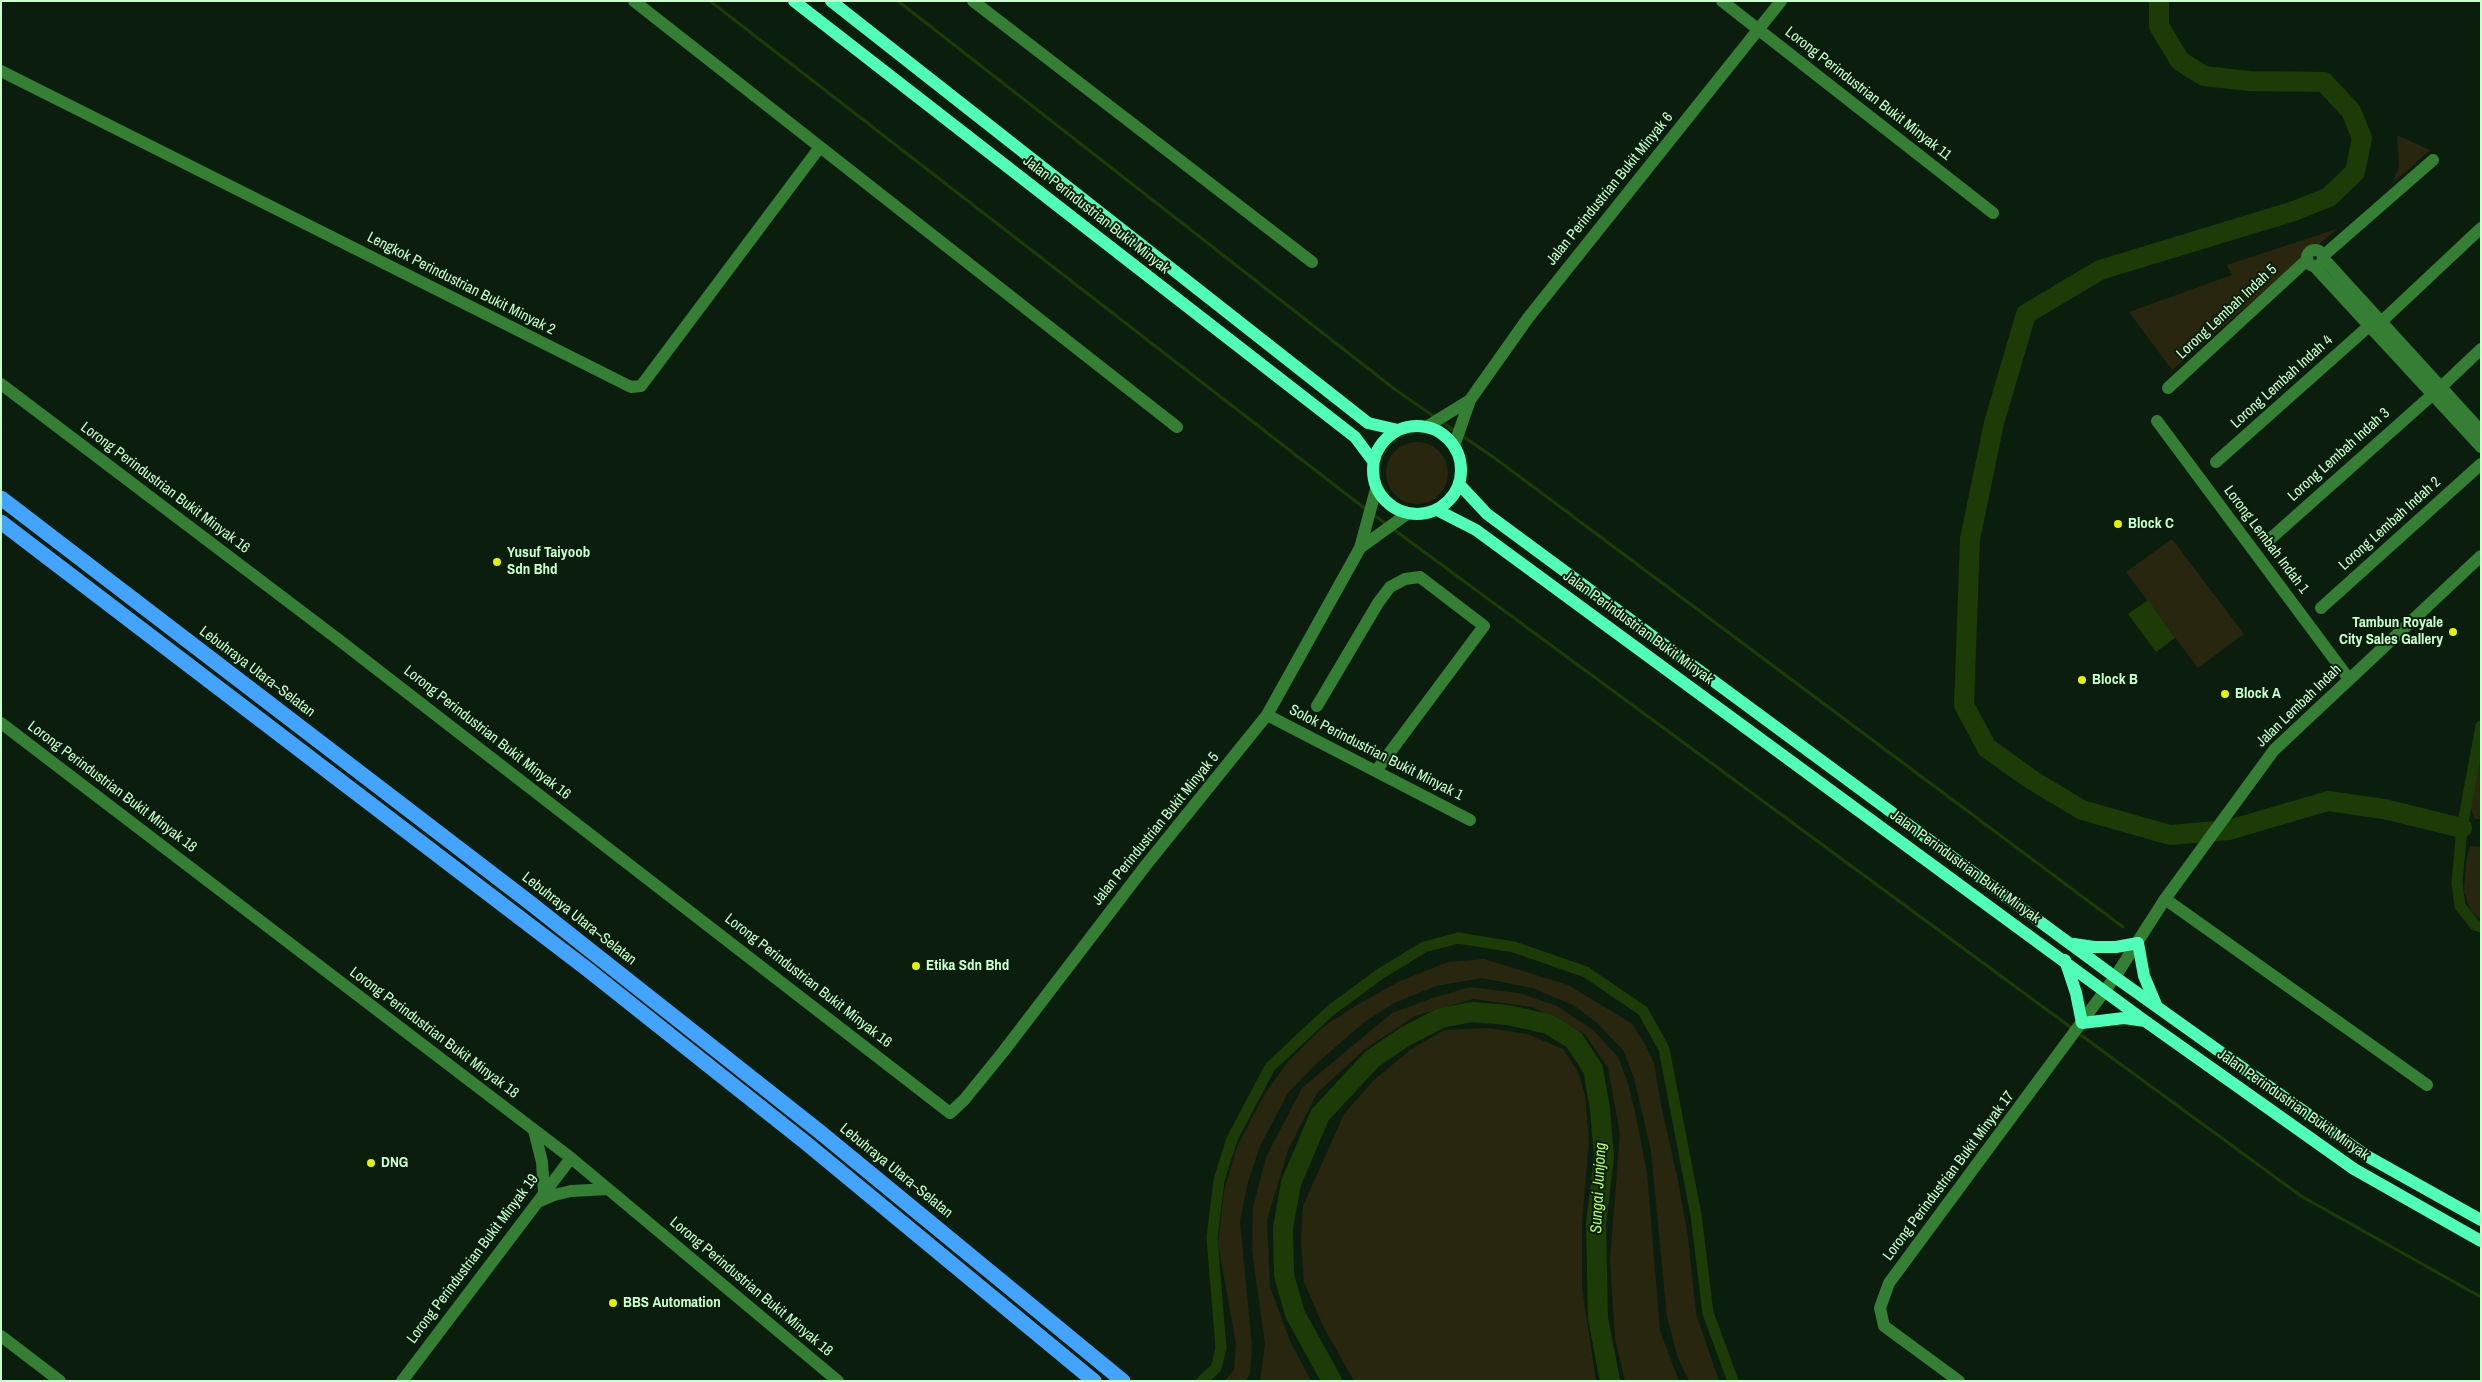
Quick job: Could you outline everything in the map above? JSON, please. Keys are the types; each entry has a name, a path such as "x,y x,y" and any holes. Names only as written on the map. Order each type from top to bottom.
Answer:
{"highway":[{"name":"Lebuhraya Utara–Selatan","path":"1,498 530,902 827,1137 1123,1381"},
{"path":"1,522 587,969 806,1143 1094,1381"}],"main road":[{"name":"Jalan Perindustrian Bukit Minyak","path":"794,1 1355,437 1373,460"},
{"name":"Jalan Perindustrian Bukit Minyak","path":"831,1 1368,423 1398,430"},
{"path":"1431,424 1442,434 1456,442 1461,471 1459,484 1446,503 1437,510 1422,514 1407,514 1374,495 1373,460 1378,448 1386,437 1398,430 1431,424"},
{"name":"Jalan Perindustrian Bukit Minyak","path":"1459,484 1487,514 2072,943 2115,977 2365,1154 2481,1220"},
{"name":"Jalan Perindustrian Bukit Minyak","path":"1437,510 1476,530 2146,1021 2354,1169 2481,1241"},
{"path":"2072,943 2109,947 2138,943 2144,976 2157,1007"},
{"path":"2065,960 2076,993 2077,1028 2124,1018 2146,1021"}],"street":[{"path":"634,1 1177,427"},
{"path":"973,1 1312,262"},
{"name":"Lorong Perindustrian Bukit Minyak 11","path":"1722,1 1993,213"},
{"name":"Jalan Perindustrian Bukit Minyak 6","path":"1470,400 1528,318 1760,30 1781,1"},
{"name":"Lengkok Perindustrian Bukit Minyak 2","path":"1,71 631,388 641,386 820,147"},
{"name":"Lorong Lembah Indah 5","path":"2168,388 2433,160"},
{"name":"Lorong Lembah Indah 4","path":"2216,462 2376,324 2481,228"},
{"path":"2317,260 2436,391 2481,447"},
{"name":"Lorong Lembah Indah 3","path":"2269,540 2481,350"},
{"name":"Lorong Perindustrian Bukit Minyak 16","path":"1,384 347,646 950,1112"},
{"path":"2436,391 2481,431"},
{"path":"1431,424 1470,400"},
{"path":"1456,442 1470,400"},
{"name":"Lorong Lembah Indah 1","path":"2157,420 2349,679"},
{"name":"Lorong Lembah Indah 2","path":"2321,608 2481,464"},
{"path":"1360,548 1374,495"},
{"path":"1360,548 1407,514"},
{"name":"Jalan Perindustrian Bukit Minyak 5","path":"950,1112 964,1100 1003,1052 1146,865 1267,715 1360,548"},
{"name":"Jalan Lembah Indah","path":"2115,977 2165,899 2274,750 2481,556"},
{"path":"1317,706 1378,603 1390,587 1405,579 1420,577 1484,626 1376,771"},
{"name":"Solok Perindustrian Bukit Minyak 1","path":"1267,715 1470,820"},
{"name":"Lorong Perindustrian Bukit Minyak 18","path":"1,723 571,1158 838,1381"},
{"path":"2165,899 2427,1085"},
{"name":"Lorong Perindustrian Bukit Minyak 17","path":"1959,1381 1884,1326 1880,1308 1889,1284 2115,977"},
{"path":"534,1130 542,1162 540,1198 571,1191 608,1189"},
{"name":"Lorong Perindustrian Bukit Minyak 19","path":"402,1381 571,1158"},
{"path":"1,1336 60,1381"}],"shaded area":[{"path":"2397,135 2430,150 2392,184 2399,167"},
{"path":"2337,229 2172,370 2129,312 2232,275 2227,265"},
{"path":"1411,442 1423,442 1439,451 1446,461 1448,473 1446,485 1439,495 1423,504 1411,504 1400,499 1391,490 1386,479 1386,467 1391,456 1400,447"},
{"path":"2172,539 2244,634 2198,668 2126,572"},
{"path":"2148,600 2175,638 2156,652 2128,614"},
{"path":"2481,756 2481,819 2475,819 2470,807"},
{"path":"2470,846 2481,847 2481,920 2471,911 2464,892 2466,863"},
{"path":"1484,959 1568,985 1631,1023 1645,1044 1654,1063 1661,1105 1678,1181 1688,1237 1696,1314 1719,1381 1689,1381 1678,1358 1667,1317 1651,1151 1634,1078 1623,1050 1597,1023 1575,1006 1533,988 1482,978 1436,986 1394,1003 1363,1023 1316,1064 1288,1093 1260,1146 1248,1182 1240,1221 1252,1347 1250,1373 1246,1381 1224,1381 1234,1370 1236,1344 1218,1244 1224,1191 1236,1149 1264,1095 1287,1063 1323,1027 1357,1005 1398,982 1448,962"},
{"path":"1470,987 1519,993 1557,1006 1593,1030 1618,1057 1628,1083 1647,1173 1660,1331 1679,1381 1625,1381 1615,1339 1610,1259 1620,1134 1608,1068 1585,1034 1532,1007 1473,999 1415,1016 1365,1049 1317,1093 1288,1150 1267,1220 1270,1287 1290,1341 1311,1381 1260,1381 1265,1344 1252,1250 1253,1208 1266,1157 1302,1088 1392,1013"},
{"path":"1489,1028 1527,1034 1563,1049 1578,1072 1585,1095 1589,1141 1582,1223 1582,1287 1596,1381 1354,1381 1324,1328 1304,1282 1301,1241 1303,1206 1344,1114 1373,1081 1410,1050 1444,1030"}],"waterway":[{"path":"710,1 1368,511"},
{"path":"898,1 1397,391 1435,417"},
{"path":"2159,1 2159,26 2180,61 2204,76 2249,81 2324,82 2351,111 2362,138 2355,172 2329,197 2294,211 2100,270 2026,314 1994,423 1970,539 1964,705 1987,748 2032,780 2082,810 2170,835 2229,830 2328,801 2384,809 2462,828"},
{"path":"1442,422 1455,431"},
{"path":"1461,435 1496,459 2123,927"},
{"path":"1373,514 1386,524"},
{"path":"1393,529 2073,1029"},
{"path":"2481,726 2462,828 2457,883 2460,906 2475,925 2481,927"},
{"path":"1202,1381 1216,1368 1221,1348 1212,1238 1219,1180 1232,1139 1270,1067 1331,1010 1380,974 1424,947 1458,938 1514,947 1586,972 1643,1011 1664,1049 1696,1215 1708,1313 1733,1381"},
{"name":"Sungai Junjong","path":"1332,1381 1295,1314 1284,1275 1283,1228 1291,1183 1320,1115 1372,1059 1406,1036 1441,1018 1472,1012 1508,1015 1548,1024 1574,1040 1593,1069 1600,1109 1604,1157 1596,1224 1598,1318 1610,1381"},
{"path":"2078,1033 2301,1196 2481,1297"}],"place":[{"name":"Block C","path":"2118,524"},
{"name":"Yusuf Taiyoob Sdn Bhd","path":"497,562"},
{"name":"Tambun Royale City Sales Gallery","path":"2453,632"},
{"name":"Block B","path":"2082,680"},
{"name":"Block A","path":"2225,694"},
{"name":"Etika Sdn Bhd","path":"916,966"},
{"name":"DNG","path":"371,1163"},
{"name":"BBS Automation","path":"613,1303"}]}
